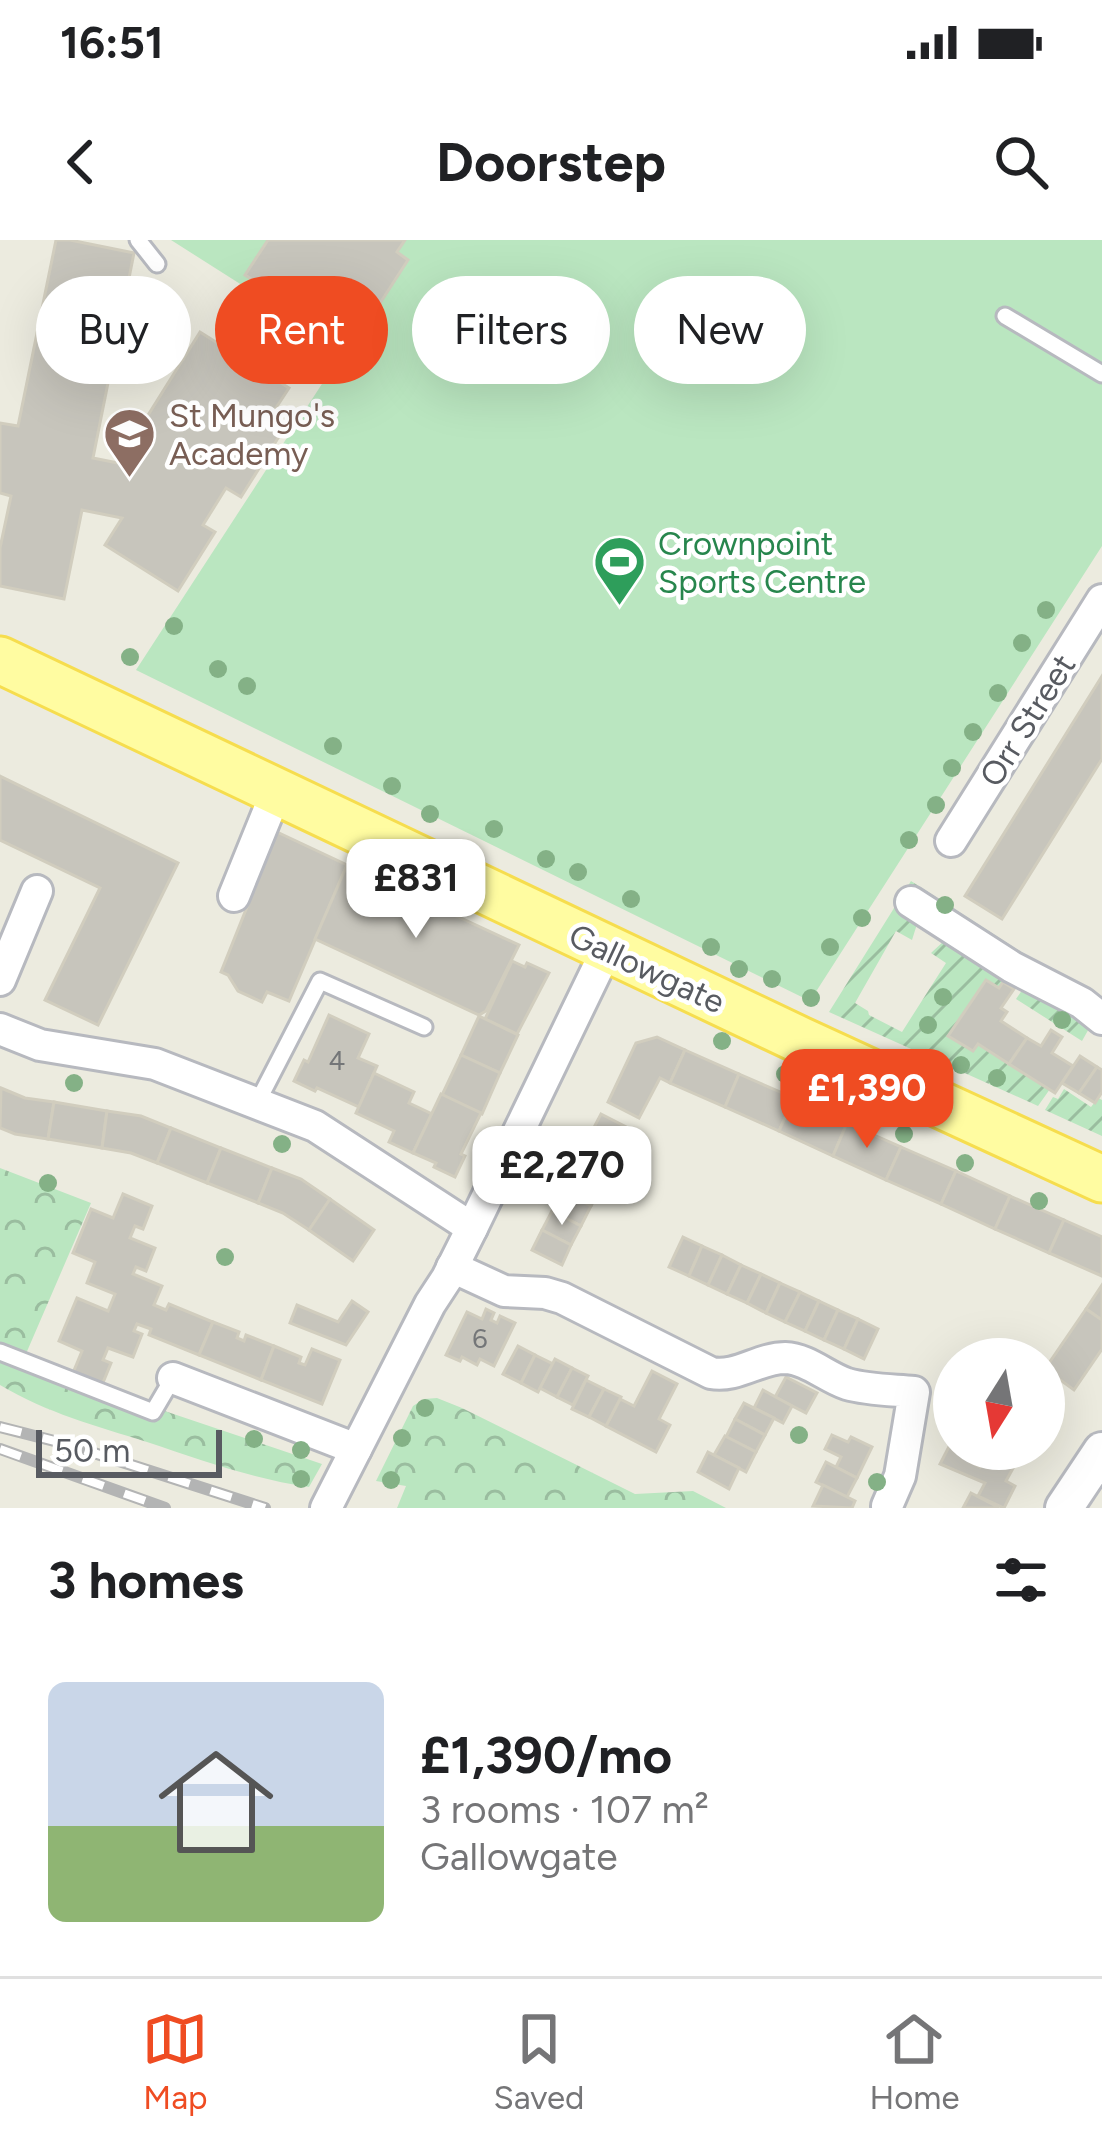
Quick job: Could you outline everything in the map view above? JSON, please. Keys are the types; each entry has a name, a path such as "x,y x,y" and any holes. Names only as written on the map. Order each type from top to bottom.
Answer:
{"main road":[{"name":"Gallowgate","path":"0,660 1102,1179"}],"street":[{"name":"Orr Street","path":"951,841 1102,600"},
{"path":"234,896 277,790"},
{"path":"0,980 37,891"},
{"path":"911,902 1102,1019"},
{"path":"329,1502 452,1268 607,949"},
{"path":"0,1029 40,1045 155,1064 315,1126 472,1228"},
{"path":"452,1268 504,1291 562,1298 711,1373 724,1375 788,1358 850,1385 914,1392 900,1476 886,1506"},
{"path":"172,1378 356,1449"},
{"path":"1064,1508 1102,1451"}],"lane":[{"path":"137,240 157,264"},
{"path":"1005,316 1102,374"},
{"path":"257,1103 320,981 424,1028"},
{"path":"0,1352 153,1412 172,1378"}],"green space":[{"name":"Crownpoint Sports Centre","path":"171,240 1102,240 1102,546 810,1001 136,670 322,384 388,384 388,276 228,276"},
{"path":"911,881 1102,1004 918,921 912,940 896,931 855,1003 902,1032 946,963 931,953 945,940 1018,979 1014,989 985,981 949,1036 972,1051 978,1044 1050,1089 1038,1106 829,1012"},
{"path":"1027,983 1091,1025 1082,1041 1016,999"},
{"path":"1064,1089 1091,1107 1098,1098 1102,1100 1102,1136 1045,1110"},
{"path":"0,1168 91,1203 22,1363 322,1464 309,1487 227,1468 90,1424 0,1385"},
{"path":"437,1398 635,1494 693,1491 726,1508 397,1508 406,1486 376,1481 413,1406"}],"building":[{"path":"56,240 134,253 129,276 49,276"},
{"path":"268,240 405,240 397,252 408,260 388,291 388,276 245,275"},
{"path":"200,332 215,341 215,384 283,384 289,388 270,417 285,427 241,497 226,488 203,525 215,532 178,591 105,545 122,518 82,510 64,599 0,586 0,548 11,496 0,493 0,423 18,426 36,338 36,384 108,384 93,458 118,463 167,384 191,384 191,346"},
{"path":"1102,676 1102,759 1002,919 965,896"},
{"path":"0,776 178,863 98,1025 45,1000 100,888 0,840"},
{"path":"277,832 347,865 289,1001 267,992 262,1002 238,991 221,972"},
{"path":"347,865 519,945 486,1011 479,1015 315,939"},
{"path":"512,961 549,973 517,1034 485,1019"},
{"path":"986,980 999,988 1003,982 1014,989 1001,1008 1007,1012 1001,1021 1027,1038 1009,1064 978,1044 973,1051 948,1036"},
{"path":"329,1015 369,1034 358,1058 377,1066 359,1107 294,1081"},
{"path":"479,1016 518,1035 500,1073 461,1055"},
{"path":"1051,1030 1062,1037 1052,1053 1073,1066 1055,1093 1009,1064 1027,1038 1041,1046"},
{"path":"657,1037 685,1050 670,1083 660,1078 639,1118 608,1102 636,1043"},
{"path":"685,1050 739,1074 725,1107 670,1083"},
{"path":"461,1055 500,1073 482,1114 442,1095"},
{"path":"1080,1056 1097,1067 1079,1093 1062,1083"},
{"path":"1097,1067 1102,1070 1102,1092 1095,1103 1079,1093"},
{"path":"374,1073 414,1092 409,1103 432,1114 413,1153 389,1142 394,1131 356,1113"},
{"path":"739,1074 794,1098 779,1131 725,1107"},
{"path":"1,1088 54,1102 48,1139 0,1128"},
{"path":"441,1094 481,1113 455,1177 413,1153"},
{"path":"794,1098 847,1123 833,1156 779,1131"},
{"path":"54,1102 107,1111 102,1148 48,1139"},
{"path":"107,1111 141,1116 171,1128 157,1163 102,1148"},
{"path":"601,1114 630,1129 620,1148 591,1133"},
{"path":"847,1123 901,1147 886,1180 833,1156"},
{"path":"171,1128 221,1148 207,1183 157,1163"},
{"path":"591,1133 620,1148 611,1167 581,1153"},
{"path":"901,1147 956,1171 941,1204 886,1180"},
{"path":"221,1148 272,1168 258,1203 207,1183"},
{"path":"581,1153 611,1167 601,1187 571,1172"},
{"path":"272,1168 301,1179 330,1199 309,1230 258,1203"},
{"path":"956,1171 1010,1196 995,1229 941,1204"},
{"path":"571,1172 601,1187 591,1206 562,1191"},
{"path":"562,1191 591,1206 581,1226 552,1211"},
{"path":"123,1194 152,1206 143,1229 135,1226 130,1238 155,1248 146,1271 136,1267 133,1274 162,1286 154,1305 166,1310 169,1304 213,1322 199,1355 149,1335 151,1329 137,1324 134,1331 142,1334 133,1357 108,1348 103,1360 111,1363 102,1385 73,1373 82,1351 59,1341 77,1298 108,1311 115,1294 87,1283 95,1262 73,1253 91,1209 113,1218"},
{"path":"1010,1196 1064,1220 1049,1253 995,1229"},
{"path":"330,1199 374,1230 353,1261 309,1230"},
{"path":"552,1211 581,1226 571,1245 542,1230"},
{"path":"1064,1220 1102,1237 1102,1276 1049,1253"},
{"path":"542,1230 571,1245 562,1265 532,1250"},
{"path":"683,1237 702,1246 689,1276 669,1267"},
{"path":"702,1246 722,1255 708,1285 689,1276"},
{"path":"722,1255 741,1265 727,1294 708,1285"},
{"path":"741,1265 761,1274 747,1303 727,1294"},
{"path":"761,1274 780,1283 766,1313 747,1303"},
{"path":"780,1283 800,1292 785,1322 766,1313"},
{"path":"1102,1285 1102,1320 1086,1309"},
{"path":"800,1292 819,1301 805,1331 785,1322"},
{"path":"352,1301 368,1312 346,1345 290,1323 297,1305 338,1322"},
{"path":"819,1301 838,1310 824,1340 805,1331"},
{"path":"486,1309 494,1313 491,1320 497,1323 500,1316 515,1323 494,1366 480,1359 477,1365 446,1355 467,1312 482,1319"},
{"path":"1086,1309 1102,1320 1102,1349 1074,1390 1065,1383 1065,1340"},
{"path":"838,1310 858,1319 844,1349 824,1340"},
{"path":"858,1319 878,1329 864,1359 844,1349"},
{"path":"213,1322 239,1332 237,1338 244,1341 246,1335 274,1346 261,1380 199,1355"},
{"path":"274,1346 301,1357 299,1363 305,1365 312,1349 340,1360 322,1404 261,1380"},
{"path":"518,1346 535,1355 521,1383 503,1374"},
{"path":"535,1355 553,1364 538,1392 521,1383"},
{"path":"555,1359 572,1368 557,1397 540,1388"},
{"path":"572,1368 588,1376 573,1405 557,1397"},
{"path":"652,1371 677,1384 659,1419 670,1425 656,1452 606,1426 620,1399 634,1406"},
{"path":"786,1377 817,1393 806,1413 775,1397"},
{"path":"586,1380 604,1389 589,1417 572,1409"},
{"path":"604,1389 621,1397 606,1426 589,1417"},
{"path":"763,1390 792,1406 783,1423 754,1408"},
{"path":"744,1403 774,1418 765,1435 735,1419"},
{"path":"735,1419 765,1435 756,1452 726,1437"},
{"path":"832,1435 872,1447 857,1478 836,1467 841,1457 825,1449"},
{"path":"725,1436 756,1452 746,1472 714,1455"},
{"path":"708,1452 739,1468 729,1489 698,1472"},
{"path":"826,1462 857,1478 847,1497 816,1482"},
{"path":"954,1470 1012,1470 1006,1481 1015,1486 1004,1508 978,1496 985,1483"},
{"path":"823,1485 855,1501 852,1508 813,1506"},
{"path":"971,1493 998,1507 963,1508"}],"railway":[{"path":"0,1427 265,1508"},
{"path":"0,1449 165,1508"}],"place":[{"name":"St Mungo's Academy","path":"130,480"},
{"name":"Crownpoint Sports Centre","path":"619,608"}]}
